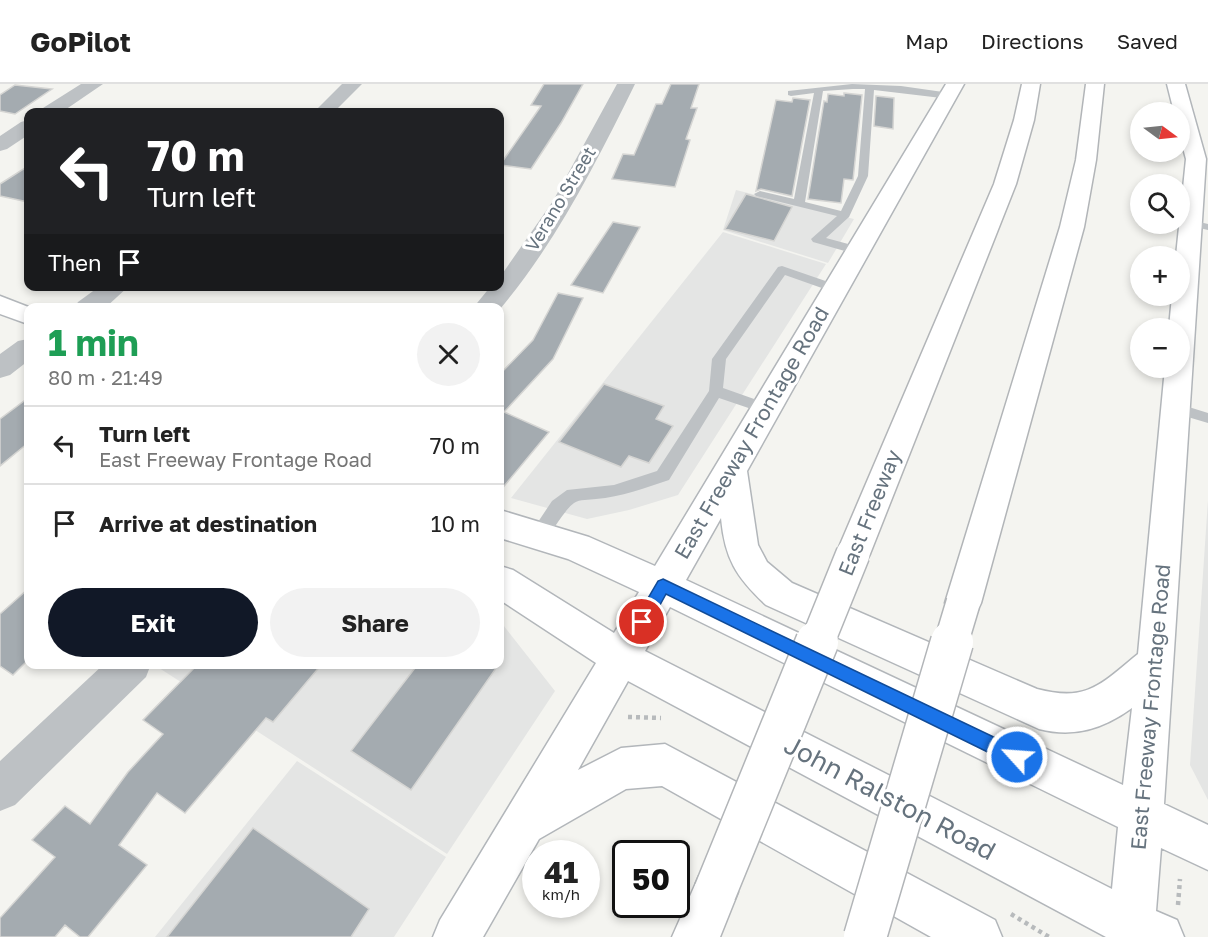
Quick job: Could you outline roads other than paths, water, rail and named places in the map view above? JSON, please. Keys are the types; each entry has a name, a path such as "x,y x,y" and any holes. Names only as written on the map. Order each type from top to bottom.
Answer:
{"main road":[{"name":"East Freeway","path":"696,937 1005,184 1024,120 1031,84"},
{"path":"865,937 1072,227 1086,160 1095,84"},
{"name":"East Freeway Frontage Road","path":"1150,927 1141,817 1156,663 1192,413 1199,225 1196,159 1201,150 1176,84"},
{"name":"East Freeway Frontage Road","path":"457,937 953,90"},
{"path":"0,304 24,314"},
{"path":"731,471 741,546 755,573 779,594 790,599 1034,708 1056,713 1080,713 1104,703 1156,663"},
{"path":"504,525 577,547 663,586 1208,848"},
{"name":"John Ralston Road","path":"504,584 621,658 1150,927"},
{"path":"523,824 621,769 665,765 978,937"}],"street":[{"path":"56,108 94,84"},
{"path":"327,108 352,84"},
{"name":"Verano Street","path":"504,288 573,187 627,84"},
{"path":"0,145 24,129"},
{"path":"94,303 110,291"},
{"name":"Verano Street","path":"491,303 502,291"},
{"path":"0,368 24,351"},
{"path":"0,790 127,669"}],"lane":[{"path":"859,251 816,239 845,215 863,176 870,84"},
{"path":"791,93 870,84 953,90"},
{"path":"799,203 819,89"},
{"path":"760,194 845,215"},
{"path":"538,536 558,506 573,495 614,491 663,476 716,391 719,359 782,270 836,289"},
{"path":"716,391 766,409"}]}
